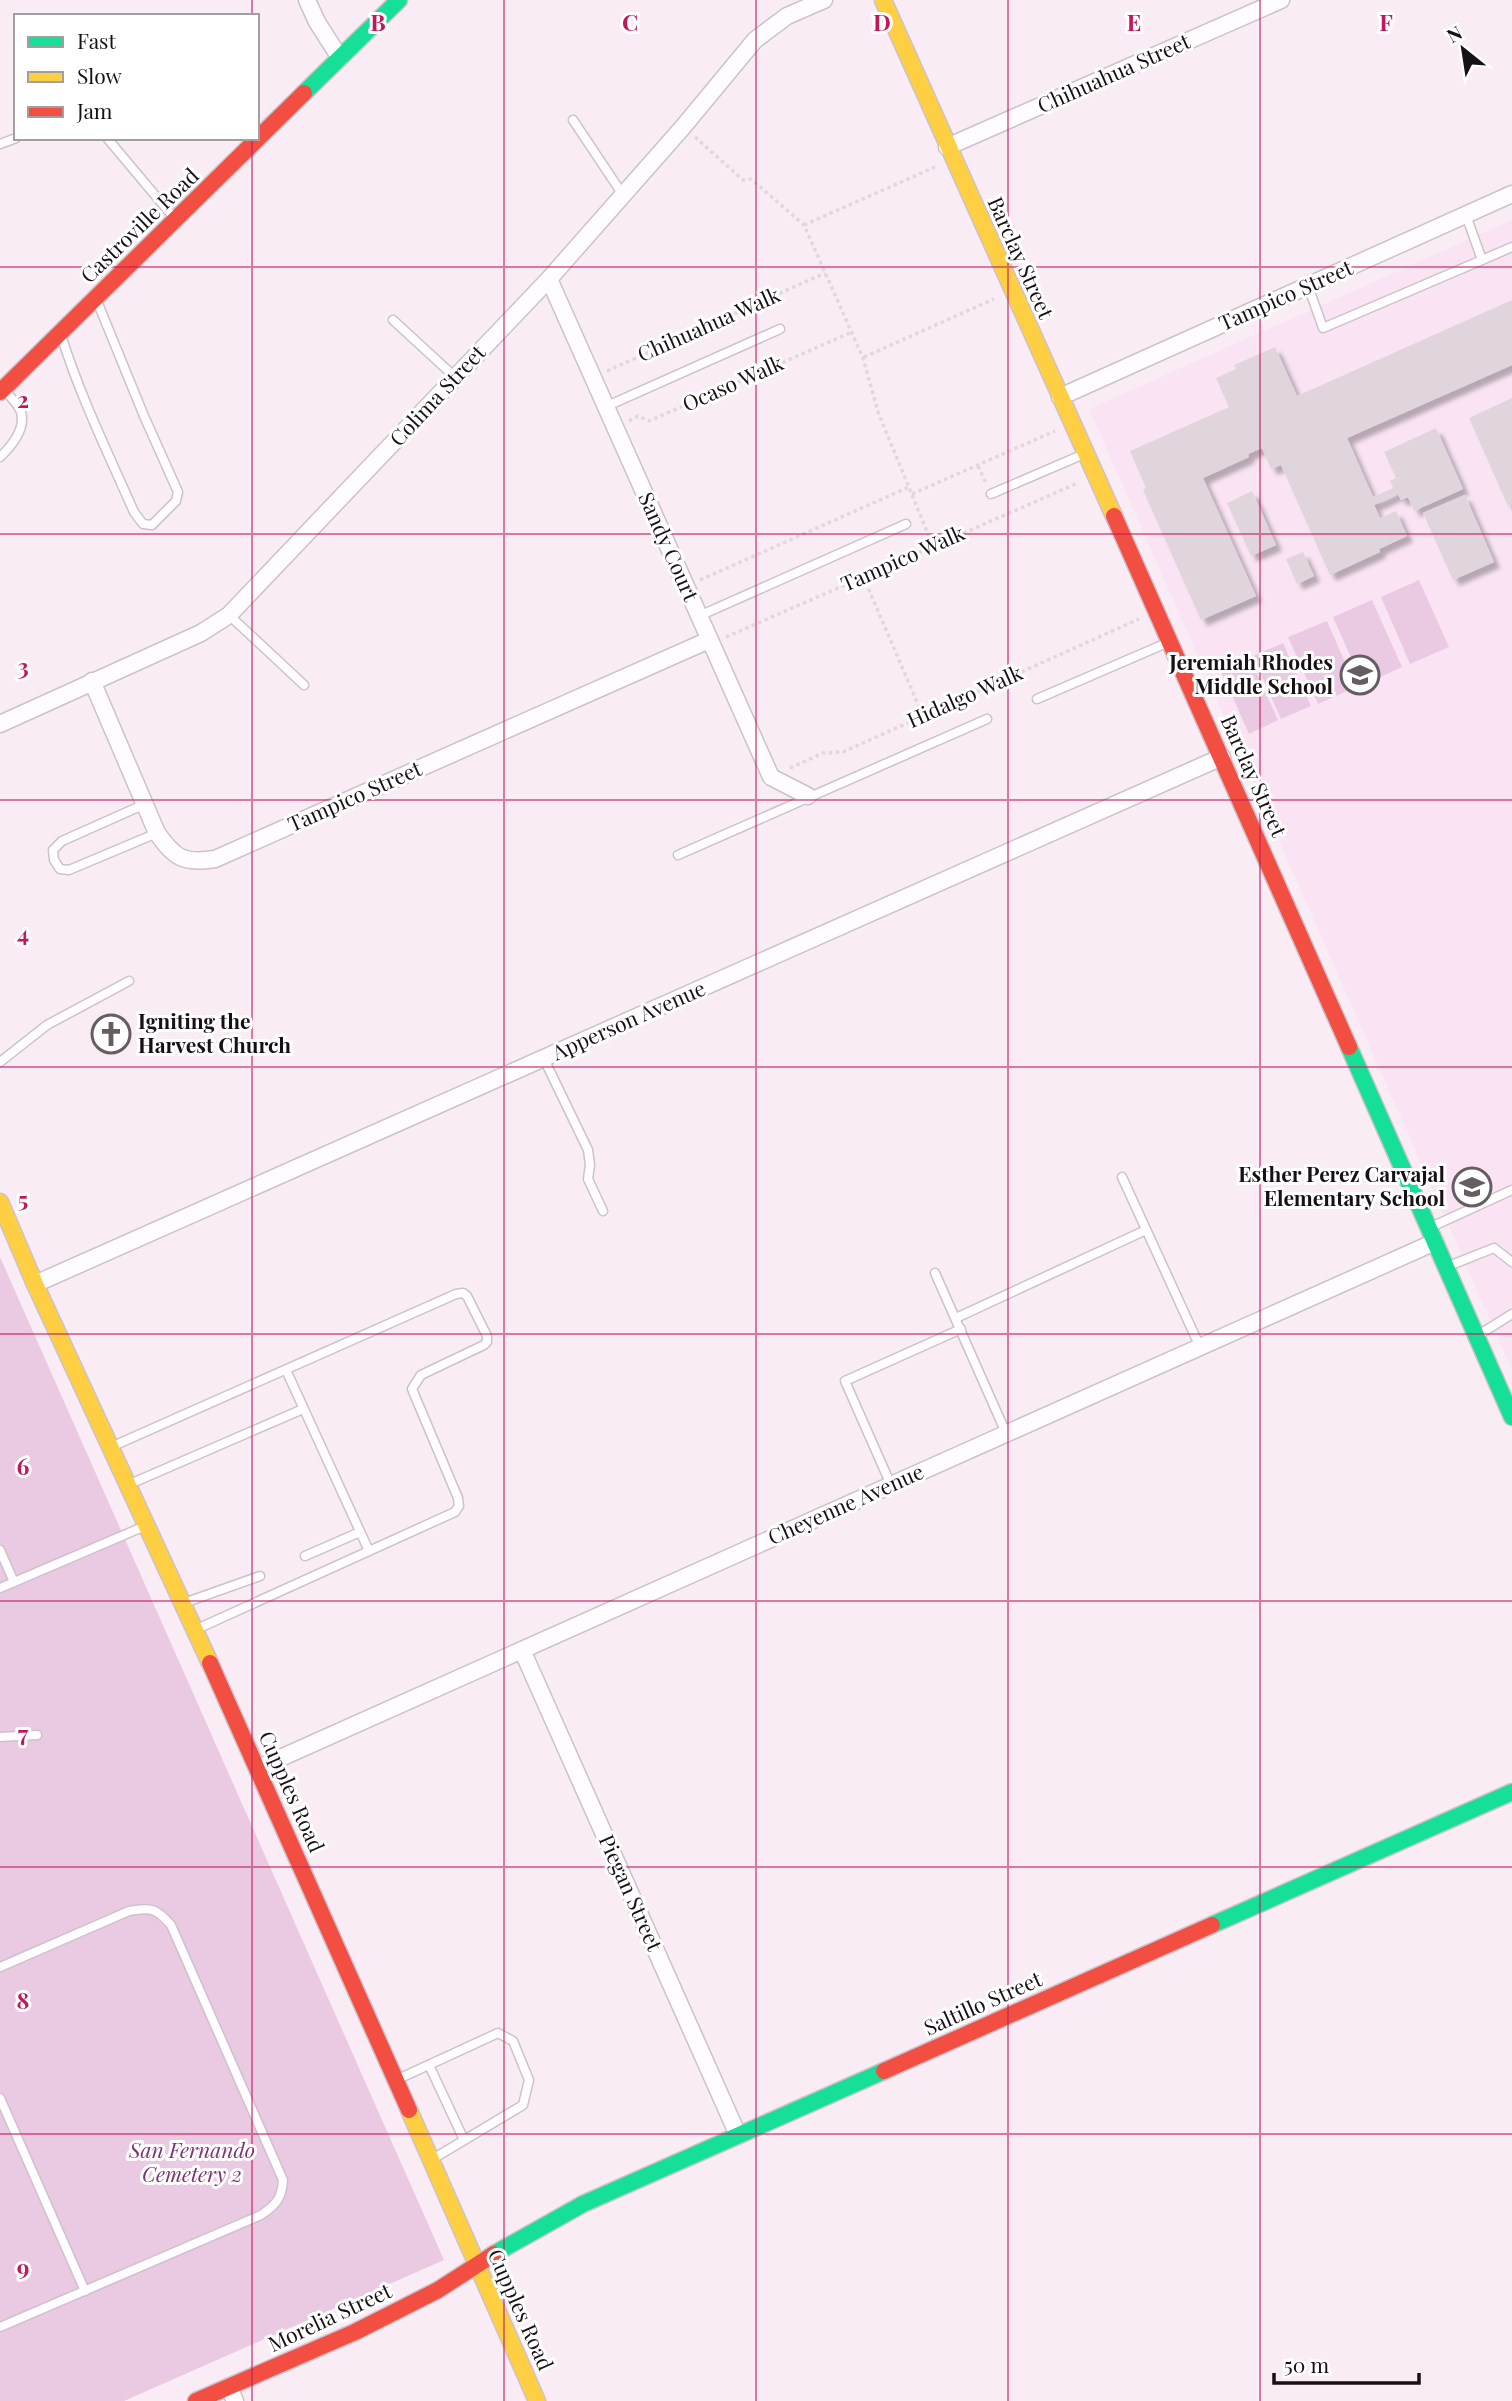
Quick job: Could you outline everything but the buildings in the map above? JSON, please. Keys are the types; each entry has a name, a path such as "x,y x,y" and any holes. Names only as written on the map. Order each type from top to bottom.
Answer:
{"street":[{"path":"307,0 317,22 340,58"},
{"name":"Castroville Road","path":"259,138 398,0"},
{"name":"Colima Street","path":"0,723 201,633 229,615 549,279 683,127 755,40 787,16 824,0"},
{"name":"Barclay Street","path":"883,0 1171,642 1512,1417"},
{"name":"Chihuahua Street","path":"950,153 1280,0"},
{"name":"Castroville Road","path":"2,391 257,140"},
{"name":"Tampico Street","path":"1060,397 1512,194"},
{"name":"Sandy Court","path":"549,279 771,777"},
{"name":"Tampico Street","path":"92,681 157,833 176,855 190,861 215,859 710,641"},
{"name":"Apperson Avenue","path":"35,1284 1222,757"},
{"path":"771,777 808,796"},
{"name":"Cupples Road","path":"0,1202 35,1284 258,1768 537,2401"},
{"name":"Cheyenne Avenue","path":"258,1768 1200,1347 1432,1235"},
{"name":"Piegan Street","path":"522,1650 738,2136"},
{"name":"Saltillo Street","path":"478,2265 520,2238 583,2204 1512,1792"},
{"name":"Morelia Street","path":"196,2401 232,2394 438,2290 478,2265"}],"lane":[{"path":"573,120 623,195"},
{"path":"109,140 176,220"},
{"path":"1466,214 1482,260"},
{"path":"1308,286 1323,328 1512,247"},
{"path":"61,333 72,371 134,512 143,524 152,525 176,501 178,492 96,298"},
{"path":"393,320 456,378"},
{"path":"605,407 780,329"},
{"path":"0,457 12,446 21,426 21,411 2,391"},
{"path":"990,494 1086,453"},
{"path":"699,616 906,524"},
{"path":"229,615 304,685"},
{"path":"1037,699 1171,642"},
{"path":"678,855 988,719"},
{"path":"145,804 62,841 53,850 54,860 60,869 69,870 157,833"},
{"path":"0,1062 47,1025 130,981"},
{"path":"544,1059 588,1150 588,1179 603,1212"},
{"path":"1122,1177 1200,1347"},
{"path":"1432,1235 1512,1191"},
{"path":"956,1318 1146,1230"},
{"path":"1446,1268 1494,1248 1512,1262"},
{"path":"935,1273 1006,1433"},
{"path":"110,1447 456,1294 463,1293 467,1296 487,1336 484,1345 421,1375 412,1390 460,1506 455,1512 194,1631"},
{"path":"1477,1336 1512,1314"},
{"path":"891,1485 845,1381 961,1329"},
{"path":"286,1370 369,1551"},
{"path":"128,1485 303,1409"},
{"path":"0,1588 146,1525"},
{"path":"305,1556 360,1532"},
{"path":"0,1550 14,1582"},
{"path":"182,1604 260,1576"},
{"path":"0,1737 37,1735"},
{"path":"0,1968 129,1911 148,1907 161,1914 171,1925 283,2180 282,2194 275,2206 261,2215 0,2328"},
{"path":"396,2081 498,2033 513,2041 529,2080 523,2105 431,2160"},
{"path":"429,2065 464,2140"},
{"path":"0,2098 85,2291"}],"path":[{"path":"683,127 743,180 751,180 804,225 863,358 878,412 933,546"},
{"path":"804,225 950,153"},
{"name":"Chihuahua Walk","path":"592,377 825,274"},
{"path":"863,358 1012,291"},
{"name":"Ocaso Walk","path":"615,428 638,416 649,421 852,332"},
{"path":"912,494 1073,424"},
{"name":"Tampico Walk","path":"710,641 1096,475"},
{"path":"686,587 909,487"},
{"path":"863,576 923,716"},
{"name":"Hidalgo Walk","path":"771,777 823,753 843,752 1157,611"}],"shaded area":[{"name":"Jeremiah Rhodes Middle School","path":"1512,220 1512,1370 1089,409"}],"green space":[{"path":"1419,580 1449,647 1410,664 1381,597"},
{"path":"1372,600 1402,667 1363,685 1333,617"},
{"path":"1327,621 1356,687 1318,704 1288,637"},
{"path":"1283,643 1311,706 1281,719 1253,656"},
{"path":"1250,658 1278,720 1249,734 1221,671"},
{"name":"San Fernando Cemetery 2","path":"0,1257 444,2260 124,2401 0,2401"}],"traffic: fast":[{"path":"304,93 399,0"},
{"path":"1349,1047 1512,1417"},
{"path":"1212,1925 1512,1792"},
{"path":"494,2254 583,2204 884,2071"}],"traffic: slow":[{"path":"883,0 1114,516"},
{"path":"0,1202 35,1284 210,1663"},
{"path":"409,2110 537,2401"}],"traffic: jam":[{"path":"259,137 304,93"},
{"path":"0,392 256,140"},
{"path":"1114,516 1349,1047"},
{"path":"210,1663 409,2110"},
{"path":"884,2071 1212,1925"},
{"path":"196,2401 355,2332 438,2290 494,2254"}],"place":[{"name":"Jeremiah Rhodes Middle School","path":"1360,675"},
{"name":"Igniting the Harvest Church","path":"111,1034"},
{"name":"Esther Perez Carvajal Elementary School","path":"1472,1187"}]}
